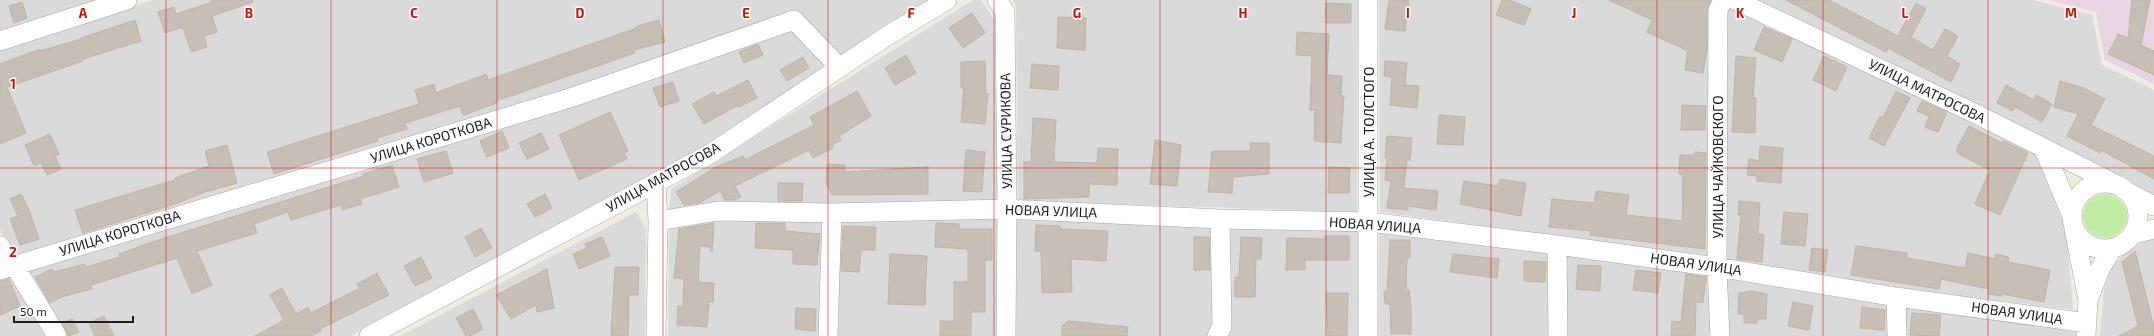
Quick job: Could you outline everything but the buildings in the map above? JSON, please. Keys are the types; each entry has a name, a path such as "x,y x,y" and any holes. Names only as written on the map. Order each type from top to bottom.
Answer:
{"street":[{"path":"0,41 126,0"},
{"name":"УЛИЦА МАТРОСОВА","path":"370,336 710,154 840,68 947,0"},
{"name":"УЛИЦА СУРИКОВА","path":"997,0 1005,12 1007,209 1006,336"},
{"name":"УЛИЦА А. ТОЛСТОГО","path":"1368,0 1368,336"},
{"name":"УЛИЦА ЧАЙКОВСКОГО","path":"1720,336 1717,267 1718,10 1723,0"},
{"name":"УЛИЦА МАТРОСОВА","path":"1736,0 1974,113 2122,188 2154,206"},
{"name":"УЛИЦА КОРОТКОВА","path":"8,267 570,98 794,20 840,68"},
{"path":"2044,149 2073,222 2082,239 2094,247 2113,248 2128,241 2133,234 2138,220 2138,212 2136,204 2122,188 2101,183 2086,189 2076,201 2073,222 2088,300 2087,329"},
{"path":"656,182 658,221 656,336"},
{"name":"НОВАЯ УЛИЦА","path":"658,221 718,211 832,213 1007,209 1220,219 1369,222 1557,244 1717,267 2087,329"},
{"path":"828,336 832,213"},
{"path":"1217,336 1222,326 1220,219"},
{"path":"2133,234 2154,229"},
{"path":"1557,244 1558,336"},
{"path":"0,246 8,267 57,336"},
{"path":"2088,300 2101,267 2113,248"},
{"path":"1896,297 1897,336"}],"shaded area":[{"path":"0,0 102,0 0,33"},
{"path":"153,0 931,0 840,59 798,13 569,91 12,258 0,229 0,49"},
{"path":"973,0 981,0 994,19 998,201 669,215 671,189"},
{"path":"1013,0 1358,0 1357,212 1018,201 1016,6"},
{"path":"1379,0 1717,0 1711,257 1380,212"},
{"path":"1749,0 2033,0 2092,15 2102,65 2154,90 2154,200"},
{"path":"2049,0 2154,0 2154,84 2105,60 2096,12"},
{"path":"1731,6 2039,153 2067,235 2073,310 1898,288 1725,259 1726,14"},
{"path":"793,29 830,67 704,148 351,336 65,336 26,268"},
{"path":"636,212 646,229 645,336 400,336"},
{"path":"718,215 827,220 823,336 668,336 669,224"},
{"path":"999,217 997,336 835,336 839,221"},
{"path":"1017,218 1216,224 1217,325 1211,336 1016,336"},
{"path":"1230,229 1362,231 1360,336 1223,336"},
{"path":"1379,232 1550,252 1551,336 1378,336"},
{"path":"2154,239 2154,336 2100,336 2104,289 2112,267 2125,252 2145,241"},
{"path":"1566,255 1711,274 1712,336 1567,336"},
{"path":"10,271 48,336 0,336 0,275"},
{"path":"1726,279 1891,306 1892,336 1729,336"},
{"path":"1904,306 2079,329 2079,336 1904,336"}],"green space":[{"path":"2101,194 2109,194 2121,200 2127,212 2127,220 2121,232 2109,238 2101,238 2089,232 2083,220 2083,212 2089,200"}]}
